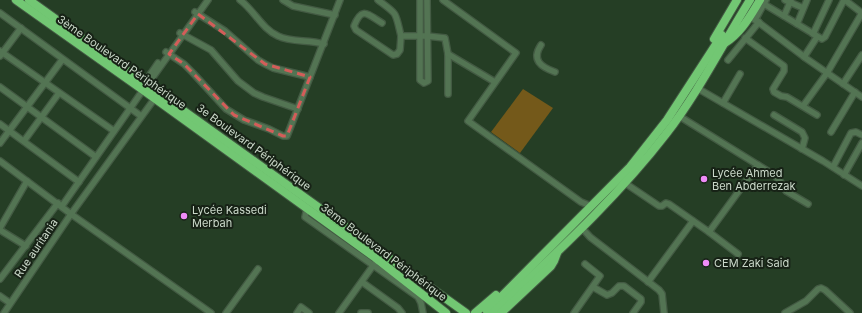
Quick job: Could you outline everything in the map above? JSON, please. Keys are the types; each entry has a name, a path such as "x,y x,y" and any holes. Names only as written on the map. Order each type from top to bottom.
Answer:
{"highway":[{"name":"3ème Boulevard Périphérique","path":"16,0 146,85 375,262 446,313"},
{"path":"29,0 114,65"},
{"path":"709,55 715,38 737,0"},
{"path":"501,313 551,266 554,261 556,247 591,206 640,155 667,120 744,0"},
{"path":"465,313 484,311 556,247 582,228 625,183 658,144 679,116 750,0"},
{"path":"724,42 731,35 755,0"},
{"path":"724,42 737,34 755,19 764,1"},
{"name":"3e Boulevard Périphérique","path":"157,95 465,313"},
{"path":"484,311 544,249 556,247"}],"street":[{"path":"0,280 79,182 204,0"},
{"path":"196,13 208,0"},
{"path":"240,0 273,34 286,39 312,41 324,44"},
{"path":"283,0 293,6 335,15"},
{"path":"168,53 184,64 226,109 244,120 283,136 287,136 340,0"},
{"path":"378,0 395,13 399,22 400,50 396,54 393,55 356,30 354,26 358,16 363,14 367,14 382,23"},
{"path":"420,0 420,80 424,83 428,81 427,0"},
{"path":"443,0 516,53 468,121 581,202 591,206"},
{"path":"797,24 807,0"},
{"path":"804,57 815,36 829,0"},
{"path":"764,1 784,16 822,39 825,37 844,0 862,13 827,73 803,106"},
{"path":"784,16 789,1 803,8"},
{"path":"0,13 62,60 141,116"},
{"path":"196,13 225,31 258,60 265,64 279,70 310,77"},
{"path":"728,60 745,38 755,19 804,57 862,96"},
{"path":"20,28 1,53 114,131"},
{"path":"181,34 211,50 218,56 238,81 254,93 298,109"},
{"path":"400,36 445,38 448,54 448,94"},
{"path":"745,38 784,66 784,70 773,89 774,92 803,106 817,115"},
{"path":"541,45 537,54 538,62 543,67 555,72"},
{"path":"448,54 495,82"},
{"path":"843,84 862,54"},
{"path":"0,143 62,60"},
{"path":"723,103 740,74"},
{"path":"0,87 96,157"},
{"path":"697,88 861,184"},
{"path":"831,132 855,92"},
{"path":"24,141 59,93"},
{"name":"Rue auritania","path":"4,313 71,214 157,95"},
{"path":"774,115 802,132 805,138 802,149"},
{"path":"679,116 774,175 789,193 808,204"},
{"path":"0,124 79,182"},
{"path":"833,167 851,133 856,132 862,135"},
{"path":"844,175 862,143"},
{"path":"0,161 71,214 211,313"},
{"path":"709,232 758,165"},
{"path":"26,246 0,229 27,181"},
{"path":"625,183 659,206 666,203 669,204 738,254"},
{"path":"648,282 693,221"},
{"path":"582,228 590,237 661,292 664,313"},
{"path":"339,313 375,262 418,297 423,313"},
{"path":"574,313 600,276 585,264"},
{"path":"226,313 258,269"},
{"path":"362,282 398,308 402,313"},
{"path":"593,287 607,295 612,293 619,286 624,286 641,298 641,302 633,313"},
{"path":"785,313 806,300 821,288 850,313"},
{"path":"0,296 10,303"},
{"path":"657,313 663,305"},
{"path":"297,313 301,307 309,313"},
{"path":"361,313 368,313"}],"highlighted area":[{"path":"198,14 265,64 310,77 287,136 283,136 234,115 184,64 169,54"}],"shaded area":[{"path":"523,89 553,108 520,153 491,132"}],"place":[{"name":"Lycée Ahmed Ben Abderrezak","path":"704,179"},
{"name":"Lycée Kassedi Merbah","path":"184,216"},
{"name":"CEM Zaki Said","path":"706,263"}]}
